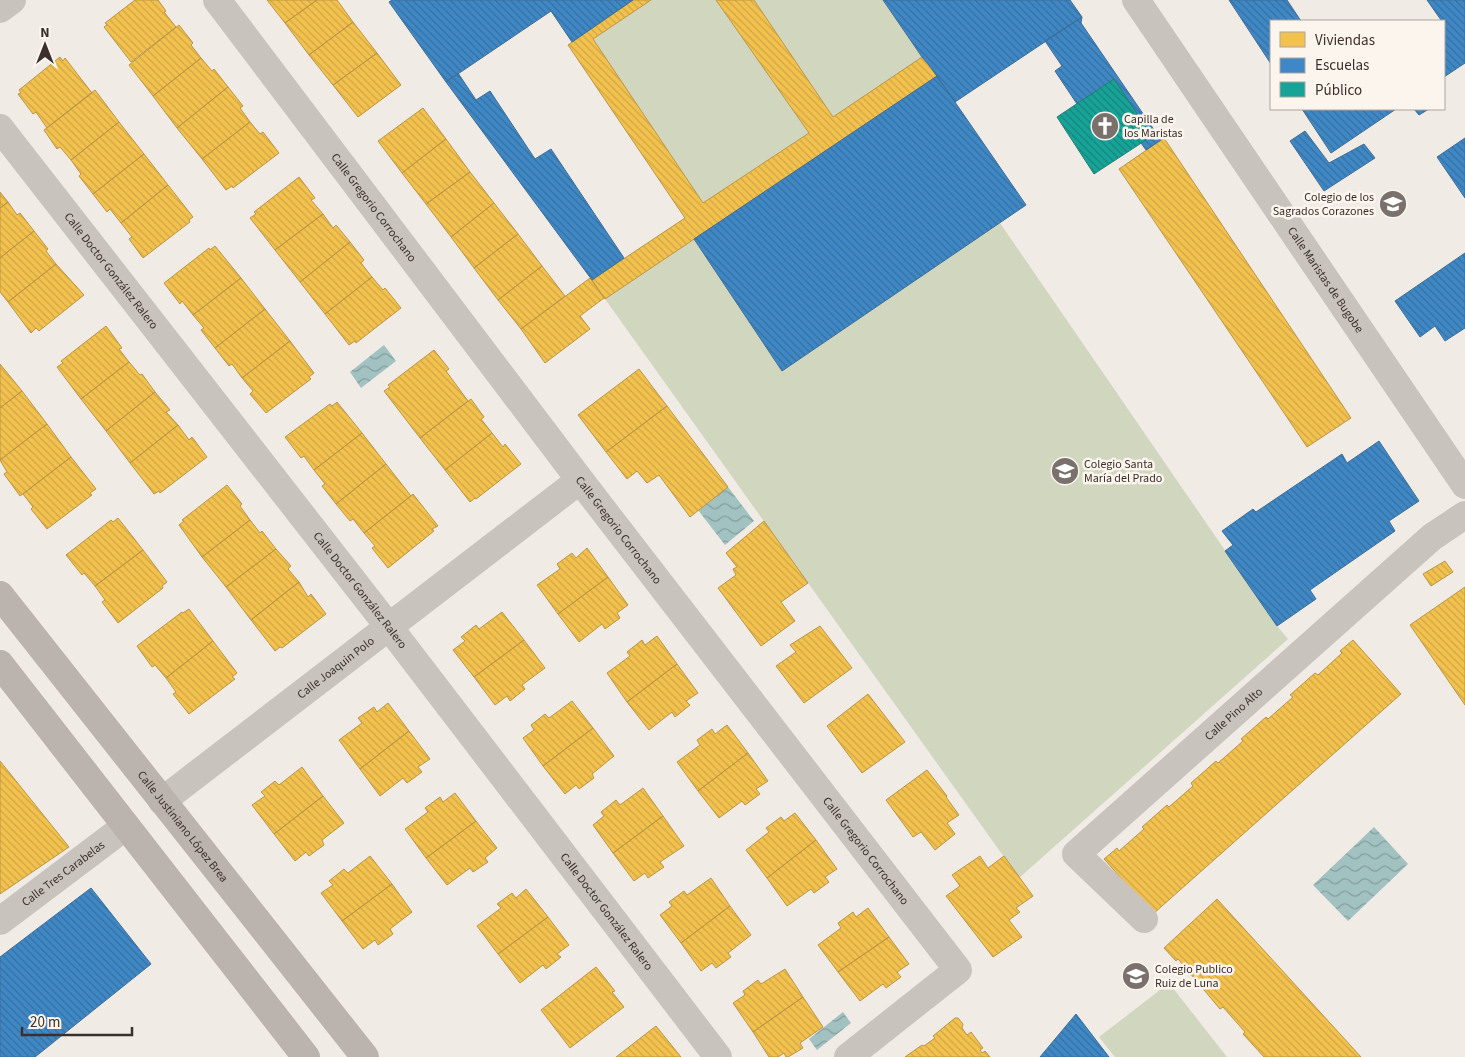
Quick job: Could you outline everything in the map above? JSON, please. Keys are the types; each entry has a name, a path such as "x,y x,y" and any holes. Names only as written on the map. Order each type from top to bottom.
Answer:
{"street":[{"path":"0,9 12,0"},
{"name":"Calle Gregorio Corrochano","path":"216,0 580,480 958,970 848,1057"},
{"name":"Calle Maristas de Bugobe","path":"1136,0 1465,485"},
{"name":"Calle Doctor González Ralero","path":"0,128 389,627 718,1057"},
{"name":"Calle Joaquin Polo","path":"162,801 580,480"},
{"name":"Calle Pino Alto","path":"1144,919 1076,854 1432,537 1465,515"},
{"name":"Calle Justiniano López Brea","path":"0,596 365,1057"},
{"path":"0,664 306,1057"},
{"name":"Calle Tres Carabelas","path":"0,920 126,826"}],"green space":[{"path":"651,0 716,0 809,133 703,203 593,39"},
{"path":"754,0 883,0 922,57 833,117"},
{"path":"937,76 1026,205 1000,223 1277,626 1288,639 1019,878 605,299"},
{"path":"1169,983 1227,1057 1115,1057 1099,1037"}],"water":[{"path":"384,345 396,361 361,388 350,372"},
{"path":"728,487 754,521 725,545 698,510"},
{"path":"1374,827 1408,864 1348,921 1313,885"},
{"path":"843,1012 851,1023 817,1050 809,1039"}],"building: Viviendas":[{"path":"135,0 158,0 166,11 164,12 176,27 131,62 104,27 107,25 105,23"},
{"path":"267,0 317,0 285,23"},
{"path":"317,0 337,0 353,22 309,55 285,23"},
{"path":"633,0 651,0 593,39 703,203 809,133 716,0 754,0 833,117 922,57 937,76 605,299 592,280 685,218 568,45"},
{"path":"353,22 377,53 333,85 309,55"},
{"path":"179,25 193,43 191,45 201,58 153,96 129,65"},
{"path":"377,53 401,85 358,117 333,85"},
{"path":"60,57 63,61 65,58 92,93 47,128 36,112 33,114 18,94 21,93 19,90"},
{"path":"201,58 212,71 214,69 228,87 177,128 153,96"},
{"path":"228,87 243,106 240,108 250,122 202,159 177,128"},
{"path":"95,90 119,122 71,160 60,147 57,149 44,130"},
{"path":"423,108 446,139 402,173 378,141"},
{"path":"119,122 144,154 93,194 79,176 81,174 71,160"},
{"path":"250,122 260,134 263,132 279,153 233,188 232,186 226,190 202,159"},
{"path":"1164,138 1351,418 1307,447 1119,169"},
{"path":"446,139 470,172 426,204 402,173"},
{"path":"144,154 168,185 121,223 110,209 107,212 93,194"},
{"path":"470,172 494,203 451,237 426,204"},
{"path":"299,177 315,198 311,200 323,214 275,250 250,218 256,214 254,212"},
{"path":"168,185 193,217 189,220 190,222 143,258 129,239 132,237 121,223"},
{"path":"0,192 8,202 0,208"},
{"path":"8,202 17,215 20,213 34,231 0,258 0,208"},
{"path":"494,203 518,234 474,268 451,237"},
{"path":"323,214 333,228 336,225 350,242 300,282 275,250"},
{"path":"34,231 48,249 46,251 56,264 8,302 0,292 0,258"},
{"path":"518,234 542,266 498,300 474,268"},
{"path":"350,242 364,260 361,263 372,277 325,314 300,282"},
{"path":"215,246 241,278 193,315 182,301 180,304 164,283 209,248 210,250"},
{"path":"56,264 84,295 39,331 36,328 31,333 8,302"},
{"path":"542,266 565,296 521,329 498,300"},
{"path":"372,277 383,290 385,288 401,308 356,343 355,341 349,345 325,314"},
{"path":"241,278 265,309 215,348 201,330 204,328 193,315"},
{"path":"590,278 604,298 580,316 590,329 545,363 521,329"},
{"path":"265,309 290,341 242,378 232,364 229,366 215,348"},
{"path":"106,326 122,348 119,349 129,362 81,399 57,367 63,363 61,361"},
{"path":"290,341 314,373 309,377 311,379 266,413 250,394 253,391 242,378"},
{"path":"434,350 449,369 446,371 468,401 420,438 384,391 390,387 388,385"},
{"path":"129,362 140,375 142,374 155,392 106,431 81,399"},
{"path":"0,364 22,391 0,408"},
{"path":"639,369 667,406 606,452 578,415"},
{"path":"22,391 47,424 0,460 0,408"},
{"path":"155,392 170,410 166,412 178,425 130,463 106,431"},
{"path":"471,399 484,417 481,419 492,433 445,470 420,438"},
{"path":"337,402 362,433 314,470 304,456 301,458 285,437 330,404 332,406"},
{"path":"667,406 728,487 690,517 659,475 647,483 637,471 627,479 606,452"},
{"path":"47,424 71,457 20,496 4,474 7,472 0,460"},
{"path":"178,425 189,440 192,437 207,457 160,493 159,491 154,494 130,463"},
{"path":"362,433 386,464 336,504 322,486 325,484 314,470"},
{"path":"492,433 503,447 505,444 521,464 470,502 445,470"},
{"path":"71,457 96,489 90,493 92,495 47,529 31,509 33,507 23,494"},
{"path":"386,464 411,496 364,533 353,519 350,521 336,504"},
{"path":"227,485 242,504 240,506 250,520 202,557 179,525 184,521 182,520"},
{"path":"413,494 438,526 432,529 434,531 388,568 372,548 375,546 364,533"},
{"path":"118,518 143,550 95,586 84,573 82,575 66,555 111,520 113,522"},
{"path":"250,520 260,533 262,531 276,549 226,587 202,557"},
{"path":"764,521 808,583 781,602 795,621 761,646 718,588 736,575 733,569 737,567 726,553"},
{"path":"587,548 608,577 558,614 537,585 560,569 557,564 572,553 576,558"},
{"path":"276,549 291,566 288,569 299,582 251,620 226,587"},
{"path":"143,550 167,582 162,586 163,588 118,623 102,602 105,600 95,586"},
{"path":"1445,561 1453,572 1431,586 1423,574"},
{"path":"608,577 628,605 617,613 620,618 605,629 602,624 579,642 558,614"},
{"path":"299,582 308,597 311,594 326,614 282,648 280,647 275,651 251,620"},
{"path":"1465,587 1465,705 1410,625"},
{"path":"189,609 213,641 166,678 155,665 152,667 137,646 182,612"},
{"path":"502,612 524,640 474,677 453,650 465,641 461,637 476,625 479,629"},
{"path":"820,626 852,668 804,703 776,666 796,652 790,645"},
{"path":"657,636 677,664 627,702 607,673 630,656 627,652 642,640 645,645"},
{"path":"524,640 545,668 522,685 525,689 510,701 507,696 495,705 474,677"},
{"path":"1353,640 1401,694 1153,914 1104,859 1117,848 1119,851 1167,805 1169,807 1193,786 1191,783 1243,741 1241,739 1266,717 1268,719 1293,697 1290,695 1315,673 1318,675"},
{"path":"213,641 237,673 232,677 235,679 189,714 173,694 176,692 166,678"},
{"path":"677,664 698,693 686,701 690,705 675,717 672,712 649,730 627,702"},
{"path":"868,694 905,742 862,773 827,726"},
{"path":"572,701 593,728 543,766 523,738 534,730 531,725 545,714 549,718"},
{"path":"388,703 409,731 360,769 339,740 362,723 358,718 374,707 377,712"},
{"path":"727,725 748,753 698,791 677,762 700,745 697,740 712,729 715,734"},
{"path":"593,728 614,756 592,774 594,778 579,789 576,785 565,794 543,766"},
{"path":"409,731 430,759 418,767 422,772 407,783 403,778 380,796 360,769"},
{"path":"748,753 768,781 756,789 760,794 745,805 742,801 719,818 698,791"},
{"path":"0,761 69,847 0,894"},
{"path":"302,767 323,796 274,834 252,805 265,796 261,792 275,781 279,785"},
{"path":"927,770 959,815 947,823 955,834 935,850 921,832 913,837 886,800"},
{"path":"643,788 663,816 613,853 593,825 604,816 601,812 616,800 620,805"},
{"path":"455,793 476,821 426,858 405,829 428,812 425,808 440,797 443,802"},
{"path":"323,796 344,823 322,840 324,845 309,856 306,852 295,861 274,834"},
{"path":"795,813 816,840 767,878 746,850 769,832 766,828 781,817 784,821"},
{"path":"663,816 684,846 660,862 664,867 648,878 645,873 634,881 613,853"},
{"path":"476,821 497,848 485,858 488,862 473,872 470,868 447,885 426,858"},
{"path":"816,840 837,869 825,877 829,882 814,893 811,889 787,906 767,878"},
{"path":"370,856 392,884 342,921 321,893 333,885 329,881 344,869 348,873"},
{"path":"980,856 988,868 1004,856 1033,896 1016,908 1020,912 1009,920 1022,937 993,957 946,896 960,886 952,875"},
{"path":"711,878 730,906 681,943 660,915 672,906 669,902 684,891 687,895"},
{"path":"392,884 412,912 390,929 393,934 378,945 375,940 363,949 342,921"},
{"path":"526,889 548,917 498,954 477,926 501,908 497,904 512,893 516,898"},
{"path":"1217,899 1361,1057 1264,1057 1243,1034 1245,1032 1223,1007 1220,1009 1178,959 1176,961 1164,948"},
{"path":"730,906 751,935 728,953 731,957 716,968 712,963 701,971 681,943"},
{"path":"868,908 889,937 838,972 818,945 841,928 838,923 853,912 856,917"},
{"path":"548,917 569,945 557,954 561,957 546,969 543,965 520,983 498,954"},
{"path":"889,937 909,964 897,972 901,977 886,988 883,984 860,1001 838,972"},
{"path":"596,967 615,991 612,992 624,1007 570,1048 541,1010"},
{"path":"785,969 803,997 753,1032 733,1003 745,995 743,991 758,980 761,984"},
{"path":"803,997 823,1027 800,1043 803,1048 788,1057 784,1053 778,1057 769,1057 753,1032"},
{"path":"955,1018 958,1018 963,1024 962,1028 967,1035 971,1032 983,1048 980,1050 982,1053 985,1051 990,1057 905,1057 935,1038 933,1036"},
{"path":"656,1026 681,1057 616,1057"}],"building: Escuelas":[{"path":"392,0 633,0 572,42 551,11 446,82 389,2"},
{"path":"883,0 1070,0 1082,17 955,102"},
{"path":"1229,0 1287,0 1300,20 1270,20 1270,62"},
{"path":"1427,0 1465,0 1465,63 1445,76 1445,20 1441,20"},
{"path":"1082,17 1081,23 1161,140 1146,150 1141,143 1152,136 1114,79 1077,104 1055,71 1062,66 1045,41"},
{"path":"458,73 476,100 490,91 535,159 551,149 624,258 592,280 446,82"},
{"path":"937,76 1026,205 782,371 694,239"},
{"path":"1303,110 1395,110 1331,153"},
{"path":"1415,110 1427,110 1419,115"},
{"path":"1305,131 1329,163 1364,144 1375,158 1324,191 1290,141"},
{"path":"1465,138 1465,198 1437,157"},
{"path":"1465,253 1465,328 1445,341 1435,326 1420,337 1395,301"},
{"path":"1379,441 1419,501 1389,521 1395,531 1310,590 1316,599 1277,626 1225,551 1233,545 1222,531 1253,509 1256,512 1342,454 1347,463"},
{"path":"91,888 151,964 35,1057 0,1057 0,957"},
{"path":"1076,1014 1109,1057 1040,1057"}],"building: Público":[{"name":"Capilla de los Maristas","path":"1114,79 1152,136 1094,174 1057,117"}],"place":[{"name":"Capilla de los Maristas","path":"1105,126"},
{"name":"Colegio de los Sagrados Corazones","path":"1393,204"},
{"name":"Colegio Santa María del Prado","path":"1065,471"},
{"name":"Colegio Publico Ruiz de Luna","path":"1136,976"}]}
